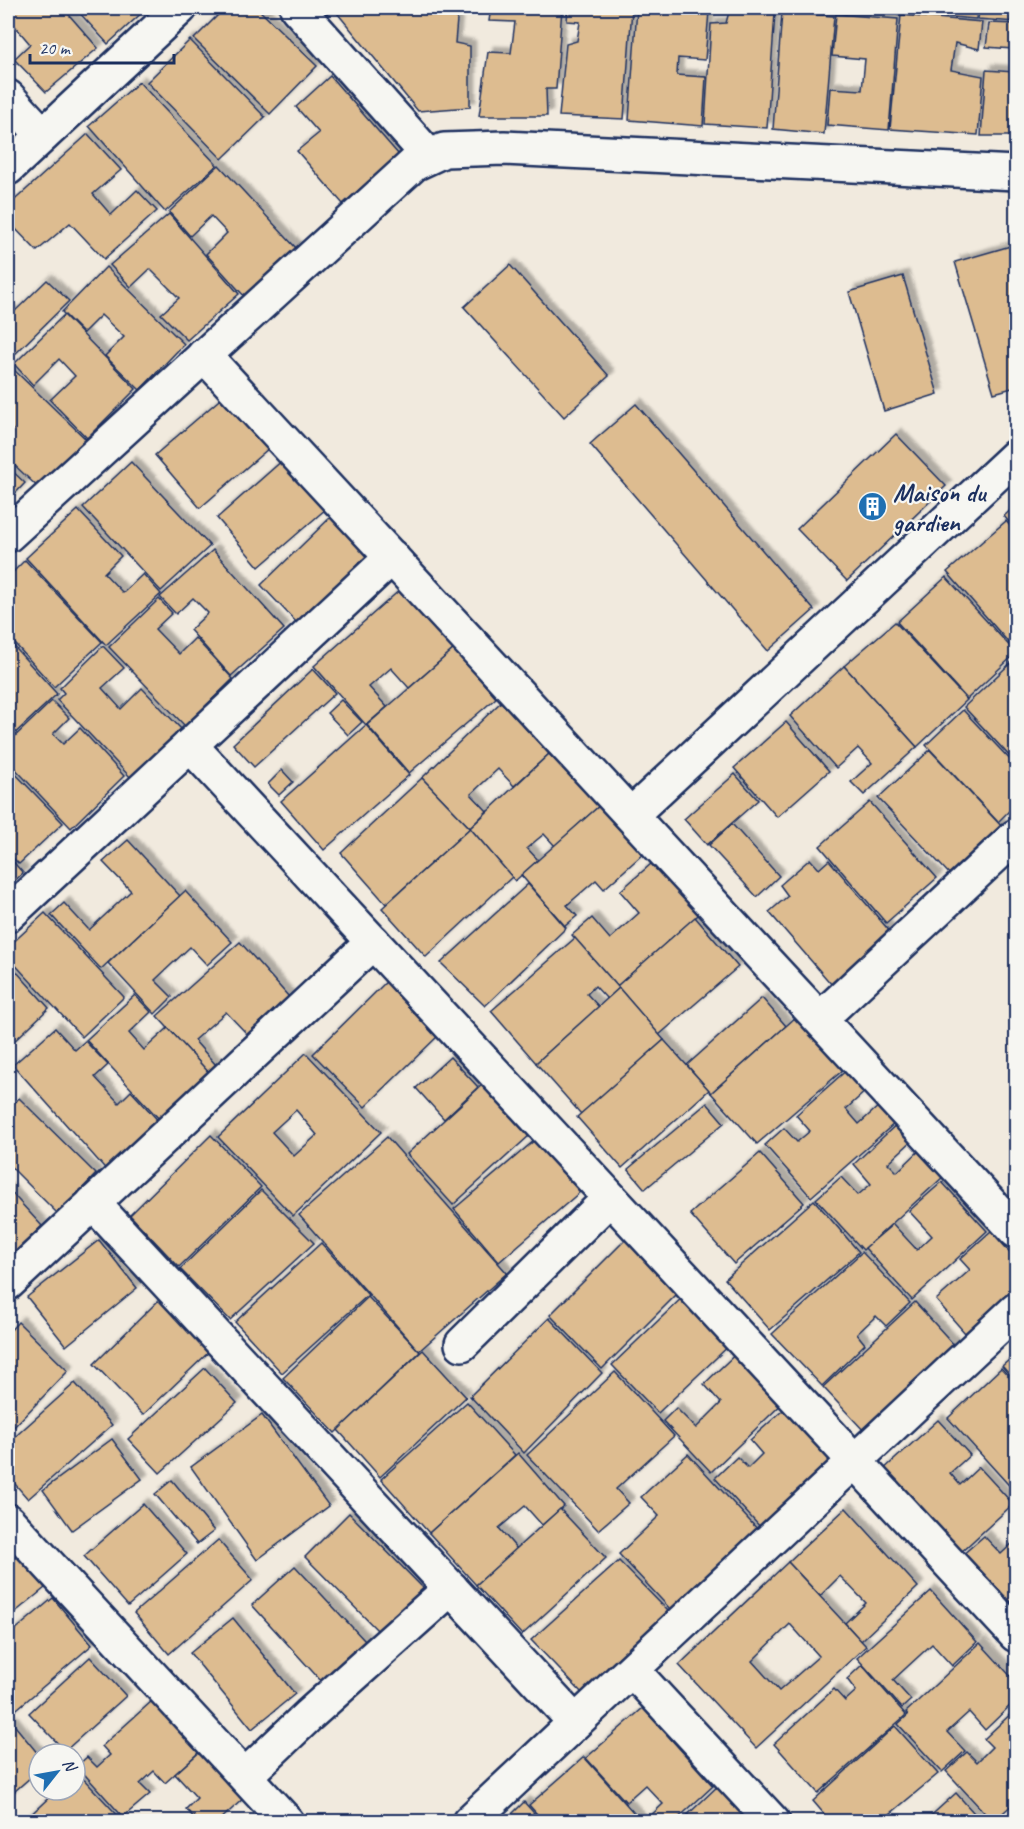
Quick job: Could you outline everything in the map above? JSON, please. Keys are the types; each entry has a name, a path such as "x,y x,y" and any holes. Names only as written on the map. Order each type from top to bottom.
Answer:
{"street":[{"path":"8,168 180,8"},
{"path":"297,8 429,156"},
{"path":"8,97 43,135"},
{"path":"8,535 414,164 444,150 504,148 1017,173"},
{"path":"204,355 1017,1231"},
{"path":"631,815 1017,456"},
{"path":"8,915 392,557"},
{"path":"190,745 1017,1635"},
{"path":"820,1019 1017,836"},
{"path":"8,1283 373,942"},
{"path":"462,1344 610,1198"},
{"path":"93,1203 575,1722"},
{"path":"469,1821 1017,1310"},
{"path":"8,1521 286,1821"},
{"path":"244,1776 451,1588"},
{"path":"632,1670 773,1821"}],"building":[{"path":"8,8 63,8 98,48 46,92 14,59 30,44 8,18"},
{"path":"75,8 147,8 108,44"},
{"path":"225,8 257,8 317,66 270,114 194,39"},
{"path":"333,8 458,8 455,43 470,46 470,107 418,111"},
{"path":"491,8 562,8 556,89 546,89 547,116 479,116 488,52 511,53 515,22 489,21"},
{"path":"568,8 632,8 624,119 559,116 566,44 577,41 580,22 567,21"},
{"path":"637,8 709,11 705,60 678,58 677,75 706,77 703,126 629,120"},
{"path":"730,8 775,13 767,128 705,124 711,24 726,23"},
{"path":"787,8 847,8 846,13"},
{"path":"849,8 916,8 915,16"},
{"path":"917,8 977,8 976,19 916,14"},
{"path":"979,8 1016,8 1016,22 978,19"},
{"path":"782,12 834,16 824,134 773,129"},
{"path":"836,14 898,19 889,130 827,125 830,88 862,90 865,59 832,56"},
{"path":"901,15 982,22 979,49 955,43 951,70 983,76 978,135 890,129"},
{"path":"989,23 1016,24 1016,136 981,136 986,70 1014,72 1013,49 986,47"},
{"path":"190,40 265,117 222,159 147,82"},
{"path":"330,76 399,155 343,204 297,151 319,133 296,107"},
{"path":"139,82 217,165 165,212 89,126"},
{"path":"88,134 121,170 93,194 111,215 137,190 157,211 104,259 70,223 37,251 8,221 8,206"},
{"path":"219,165 297,249 245,297 206,254 227,233 211,216 190,236 169,212"},
{"path":"169,214 239,294 187,340 161,314 179,298 150,269 131,287 110,265"},
{"path":"1014,245 1016,254 1016,387 994,393 955,262"},
{"path":"510,265 609,376 564,417 464,307"},
{"path":"106,267 184,344 140,390 105,356 124,337 101,315 83,333 62,312"},
{"path":"903,276 938,394 884,411 849,292"},
{"path":"47,280 69,301 9,360 8,309 12,314"},
{"path":"64,315 136,389 87,438 50,400 75,376 59,359 33,385 14,364"},
{"path":"12,368 91,444 44,493 8,459 8,436 13,430 8,424 8,372"},
{"path":"225,395 269,448 200,508 155,455"},
{"path":"636,404 814,610 768,651 590,444"},
{"name":"Maison du gardien","path":"896,434 946,486 847,581 797,529"},
{"path":"284,459 327,508 259,567 217,518"},
{"path":"131,462 210,546 161,591 83,507"},
{"path":"8,467 25,483 8,501"},
{"path":"1016,505 1016,530 1004,516"},
{"path":"78,510 121,556 104,573 123,593 143,574 161,594 106,645 26,558"},
{"path":"335,513 372,552 297,623 261,585"},
{"path":"1006,521 1016,533 1016,651 947,572"},
{"path":"213,550 284,629 231,676 190,630 208,613 193,598 176,614 160,597"},
{"path":"25,560 102,642 54,687 8,636 8,577"},
{"path":"946,577 1016,653 967,699 897,622"},
{"path":"402,588 454,649 409,688 391,668 369,687 387,707 366,725 314,666"},
{"path":"159,599 172,613 155,629 179,654 195,638 233,679 185,726 109,647"},
{"path":"895,622 967,700 917,747 844,666"},
{"path":"8,640 57,694 10,738 8,735"},
{"path":"103,646 124,668 102,688 121,709 142,688 183,731 132,779 57,700 64,693 60,688"},
{"path":"454,649 496,698 409,773 367,725"},
{"path":"1016,658 1016,763 964,707"},
{"path":"844,666 917,747 864,795 851,782 872,763 858,748 836,768 790,716"},
{"path":"313,669 335,693 254,767 233,744"},
{"path":"341,700 362,722 348,735 327,713"},
{"path":"52,701 69,718 53,734 63,744 80,728 124,776 71,828 8,761 8,743"},
{"path":"501,702 549,754 514,786 498,769 471,794 487,811 470,828 422,778"},
{"path":"963,710 1016,766 1016,804 998,822 926,745"},
{"path":"786,722 829,771 777,817 734,768"},
{"path":"366,725 409,775 324,850 281,801"},
{"path":"930,750 1004,829 953,878 878,798"},
{"path":"549,754 599,806 555,846 544,834 527,848 538,860 515,881 470,828"},
{"path":"8,766 63,823 19,864 8,853"},
{"path":"282,770 293,782 279,795 268,784"},
{"path":"735,774 758,800 707,845 684,819"},
{"path":"422,778 470,828 386,904 341,853"},
{"path":"870,802 937,878 886,923 820,846"},
{"path":"599,806 644,853 604,889 596,880 567,905 577,916 565,926 521,875"},
{"path":"732,824 779,876 757,897 709,845"},
{"path":"470,828 512,877 426,957 382,908"},
{"path":"128,840 180,896 101,969 51,915 64,903 89,930 131,891 103,862"},
{"path":"8,856 23,873 8,887"},
{"path":"659,857 705,909 617,986 572,935 592,918 610,939 639,913 620,891"},
{"path":"810,859 819,869 829,860 892,934 832,985 769,912 788,896 780,885"},
{"path":"528,884 566,928 485,1006 441,963"},
{"path":"185,891 232,942 207,965 190,947 155,980 172,997 155,1014 108,963"},
{"path":"45,913 124,997 82,1037 8,957 8,947"},
{"path":"695,917 738,967 659,1035 617,986"},
{"path":"575,938 619,988 607,999 595,986 587,994 599,1007 536,1063 491,1011"},
{"path":"240,942 289,997 247,1034 226,1012 194,1040 216,1065 208,1072 157,1016"},
{"path":"8,962 49,1008 8,1047"},
{"path":"388,980 440,1034 365,1107 313,1054"},
{"path":"619,988 664,1040 581,1114 536,1063"},
{"path":"135,995 151,1012 129,1033 144,1050 168,1028 212,1076 162,1122 86,1040"},
{"path":"762,998 786,1026 711,1093 687,1065"},
{"path":"796,1017 843,1070 757,1144 711,1093"},
{"path":"55,1028 75,1050 85,1041 108,1065 95,1077 119,1103 131,1091 164,1127 111,1175 13,1065"},
{"path":"664,1040 709,1090 622,1168 577,1117"},
{"path":"306,1053 381,1132 293,1216 218,1137","holes":["296,1110 317,1135 294,1156 272,1132"]},
{"path":"450,1057 478,1087 444,1119 416,1088"},
{"path":"849,1068 868,1089 846,1109 859,1124 880,1105 896,1122 811,1197 765,1145 784,1128 797,1142 810,1131 796,1115"},
{"path":"483,1084 530,1135 453,1205 407,1154"},
{"path":"19,1098 96,1174 58,1214 8,1164 8,1110"},
{"path":"707,1103 724,1123 645,1189 628,1169"},
{"path":"899,1122 914,1139 888,1163 897,1172 921,1149 944,1176 863,1250 816,1199 841,1177 858,1195 871,1184 854,1164"},
{"path":"211,1135 261,1187 179,1267 130,1215"},
{"path":"387,1137 507,1273 419,1351 299,1215"},
{"path":"535,1140 580,1192 499,1262 454,1209"},
{"path":"760,1153 804,1203 734,1264 690,1214"},
{"path":"942,1182 987,1231 912,1300 865,1248 893,1224 917,1250 932,1236 909,1211"},
{"path":"8,1189 42,1226 8,1259"},
{"path":"261,1190 314,1243 230,1320 180,1269"},
{"path":"814,1200 859,1252 770,1330 725,1279"},
{"path":"991,1231 1016,1259 1016,1287 965,1333 936,1300 970,1270 960,1259"},
{"path":"99,1240 137,1288 66,1346 27,1297"},
{"path":"625,1240 677,1294 602,1369 550,1315"},
{"path":"321,1243 368,1295 282,1373 235,1322"},
{"path":"862,1252 910,1303 886,1326 876,1316 857,1334 865,1344 822,1386 772,1334"},
{"path":"688,1292 734,1341 658,1413 612,1365"},
{"path":"368,1297 420,1352 335,1433 283,1378"},
{"path":"160,1299 210,1351 143,1415 94,1364"},
{"path":"915,1302 956,1347 865,1432 823,1387"},
{"path":"549,1318 602,1373 524,1453 470,1396"},
{"path":"18,1322 68,1371 8,1433 8,1333"},
{"path":"745,1345 792,1394 711,1472 663,1421 676,1408 696,1428 721,1403 704,1384"},
{"path":"423,1350 466,1397 380,1477 338,1430"},
{"path":"1016,1354 1016,1382 1002,1366"},
{"path":"205,1368 237,1403 160,1473 128,1439"},
{"path":"1001,1368 1016,1384 1016,1423 1012,1427 1016,1432 1016,1493 948,1418"},
{"path":"615,1372 674,1436 616,1489 629,1503 598,1530 527,1455"},
{"path":"75,1383 112,1425 28,1499 8,1476 8,1443"},
{"path":"467,1402 515,1455 429,1533 381,1479"},
{"path":"792,1402 842,1455 762,1529 715,1478 737,1457 748,1468 762,1454 750,1440"},
{"path":"262,1415 329,1506 257,1560 191,1467"},
{"path":"938,1420 970,1455 950,1473 960,1485 979,1467 1013,1504 959,1554 883,1470"},
{"path":"112,1439 142,1479 72,1530 43,1490"},
{"path":"518,1453 564,1506 542,1525 525,1506 499,1528 517,1549 476,1585 429,1533"},
{"path":"688,1454 760,1532 673,1612 619,1554 659,1516 641,1497"},
{"path":"172,1480 214,1531 197,1544 155,1494"},
{"path":"143,1504 187,1554 128,1606 84,1556"},
{"path":"846,1508 918,1587 861,1641 845,1623 866,1603 840,1576 820,1596 788,1562"},
{"path":"560,1509 606,1558 522,1635 476,1585"},
{"path":"349,1513 428,1593 384,1637 305,1557"},
{"path":"984,1536 1001,1554 1016,1540 1016,1596 1006,1606 961,1556"},
{"path":"218,1540 253,1580 169,1654 134,1613"},
{"path":"8,1541 45,1588 8,1618"},
{"path":"619,1561 669,1612 583,1694 531,1640"},
{"path":"788,1562 866,1646 756,1748 679,1665","holes":["790,1624 819,1656 779,1691 752,1661"]},
{"path":"295,1566 365,1641 321,1681 252,1605"},
{"path":"931,1591 977,1642 952,1666 932,1644 893,1680 911,1700 902,1708 857,1658"},
{"path":"53,1598 92,1645 11,1714 8,1710 8,1636"},
{"path":"1016,1599 1016,1617 1007,1607"},
{"path":"233,1618 295,1694 252,1729 190,1653"},
{"path":"980,1643 1016,1682 1016,1700 985,1730 969,1712 947,1732 965,1751 942,1772 898,1724 908,1715 906,1712"},
{"path":"90,1657 126,1696 75,1742 56,1742 29,1713"},
{"path":"862,1665 906,1715 818,1793 774,1744 834,1689 845,1701 856,1691 847,1679"},
{"path":"162,1692 208,1744 165,1783 154,1771 140,1784 150,1794 123,1817 87,1777 87,1757 97,1767 110,1755 102,1746"},
{"path":"643,1708 713,1786 674,1822 648,1822 646,1820 663,1804 645,1785 626,1802 586,1758"},
{"path":"1016,1709 1016,1801 993,1822 946,1771 967,1752 977,1762 992,1747 984,1739"},
{"path":"11,1721 28,1742 27,1780 8,1797 8,1723"},
{"path":"895,1726 938,1774 884,1819 886,1822 831,1822 813,1801"},
{"path":"203,1749 246,1796 218,1822 198,1822 186,1809 197,1798 175,1774"},
{"path":"584,1757 642,1822 544,1822 529,1805"},
{"path":"87,1783 124,1822 91,1822 85,1814 78,1822 23,1822 44,1802 87,1802"},
{"path":"720,1784 755,1822 680,1822"},
{"path":"956,1793 982,1822 924,1822"},
{"path":"524,1802 542,1822 504,1822"},
{"path":"1016,1809 1016,1822 1003,1822"}],"place":[{"name":"Maison du gardien","path":"872,507"}]}
